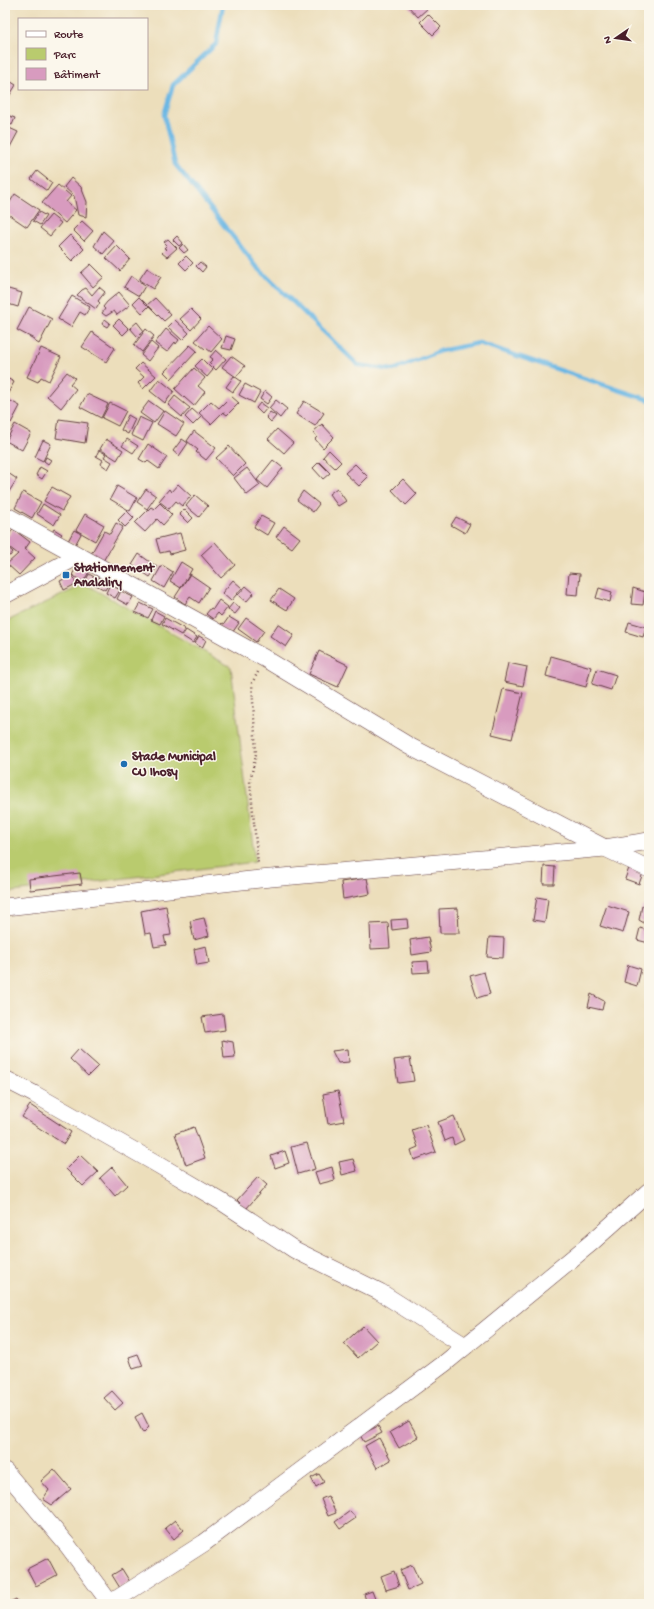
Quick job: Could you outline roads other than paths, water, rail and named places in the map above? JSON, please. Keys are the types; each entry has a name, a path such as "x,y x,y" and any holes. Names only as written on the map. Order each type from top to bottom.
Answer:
{"street":[{"path":"5,515 264,658 409,746 605,848 649,869"},
{"path":"5,595 78,556"},
{"path":"5,907 260,879 605,848 649,841"},
{"path":"5,1080 34,1094 222,1202 296,1250 380,1292 465,1346"},
{"path":"5,1471 68,1546 109,1604 204,1543 465,1346 591,1243 649,1191"}],"waterway":[{"path":"223,5 216,44 173,85 164,115 175,164 257,267 358,365 393,370 440,351 479,343 649,400"}],"place":[{"name":"Stationnement Analaliry","path":"66,575"},
{"name":"Stade Municipal CU Ihosy","path":"124,764"}]}
